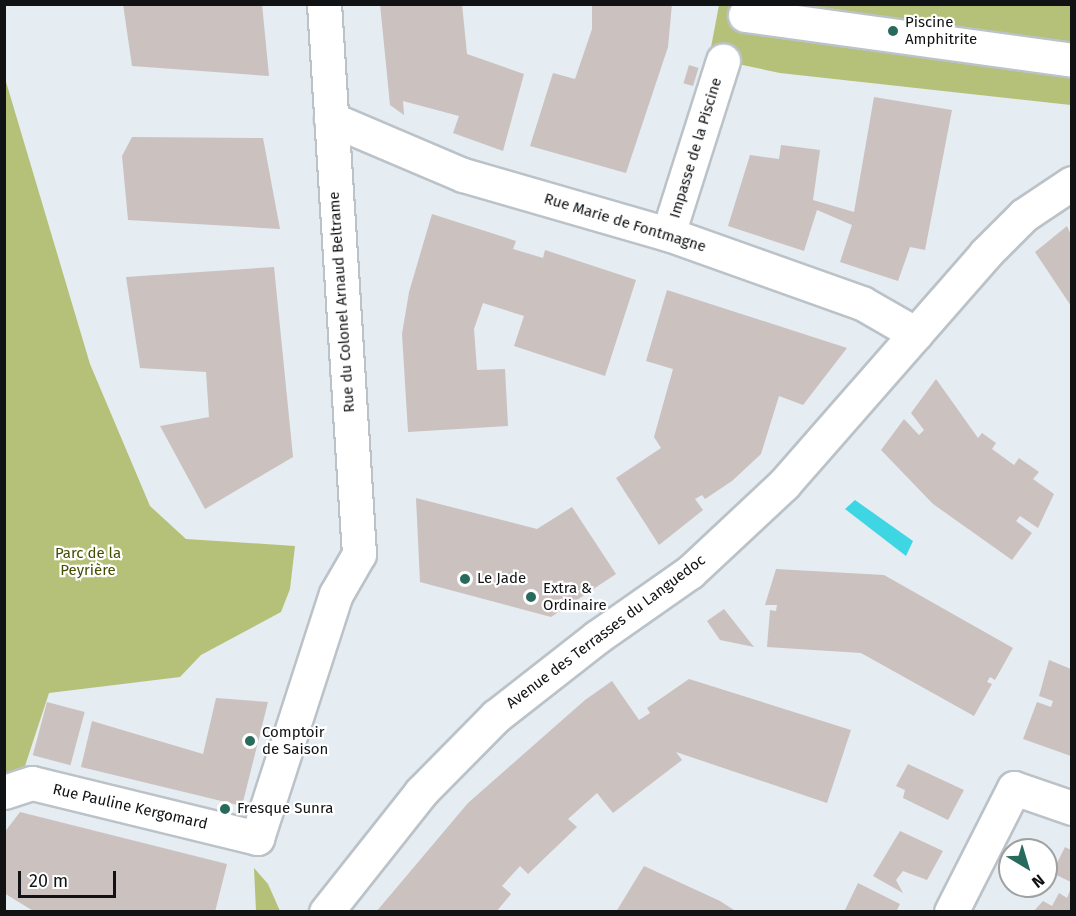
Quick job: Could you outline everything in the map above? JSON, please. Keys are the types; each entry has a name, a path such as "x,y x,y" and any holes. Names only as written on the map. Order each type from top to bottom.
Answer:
{"street":[{"name":"Rue du Colonel Arnaud Beltrame","path":"257,837 336,594 359,554 324,4"},
{"path":"745,15 1071,60"},
{"name":"Impasse de la Piscine","path":"668,234 723,61"},
{"name":"Rue Marie de Fontmagne","path":"331,119 463,175 668,234 862,303 916,334"},
{"name":"Avenue des Terrasses du Languedoc","path":"326,912 421,792 496,716 590,642 690,572 784,484 1024,215 1071,183"},
{"name":"Rue Pauline Kergomard","path":"4,792 32,783 257,837"},
{"path":"951,912 1014,788 1071,808"}],"green space":[{"name":"Piscine Amphitrite","path":"719,5 1071,5 1071,105 780,73 709,58"},
{"name":"Parc de la Peyrière","path":"4,75 90,364 150,506 186,539 295,546 290,589 281,612 201,655 180,677 49,693 24,769 4,784"},
{"path":"254,868 268,884 280,911 256,911"}],"water":[{"path":"855,500 913,541 906,556 845,509"}],"building":[{"path":"123,4 262,4 269,76 132,66"},
{"path":"380,4 462,4 467,54 524,74 503,151 453,133 459,116 403,101 404,115 390,105"},
{"path":"592,4 672,4 668,47 626,173 530,146 553,73 575,79 592,29"},
{"path":"689,65 699,68 693,86 683,83"},
{"path":"874,97 952,110 925,250 910,247 898,281 840,262 852,225 817,210 804,251 728,226 750,155 779,159 781,145 820,150 813,200 854,212"},
{"path":"132,137 263,138 280,229 128,220 122,156"},
{"path":"432,214 516,241 513,249 543,258 545,250 636,280 605,376 514,346 524,316 483,303 474,329 477,370 505,369 508,426 408,432 402,334 409,292"},
{"path":"1067,226 1071,235 1071,306 1035,252"},
{"path":"274,267 293,457 205,509 160,426 209,417 206,372 140,368 126,277"},
{"path":"667,290 847,348 803,405 779,396 761,454 732,481 705,499 702,495 695,499 703,510 659,545 616,478 661,448 654,437 673,369 646,361"},
{"path":"936,379 978,438 982,433 996,443 992,449 1014,465 1019,458 1039,472 1033,479 1054,494 1038,528 1020,516 1016,521 1032,533 1012,560 933,504 881,450 904,419 919,435 924,430 911,413"},
{"path":"416,498 537,529 572,507 616,574 551,617 420,582"},
{"path":"776,569 884,575 1013,648 995,680 990,677 987,682 992,684 974,716 861,653 767,647 770,610 776,611 777,605 765,605"},
{"path":"724,609 754,647 720,640 707,621"},
{"path":"1049,660 1071,669 1071,756 1023,739 1037,702 1051,707 1053,701 1039,696"},
{"path":"689,679 851,730 827,803 676,752 682,760 613,813 597,793 568,819 577,827 528,874 520,866 502,886 511,894 496,912 376,912 468,803 585,700 612,681 639,720 650,713 647,708"},
{"path":"216,698 268,702 242,806 81,767 92,721 203,754"},
{"path":"47,702 85,712 70,765 33,755"},
{"path":"908,764 964,790 948,820 903,798 905,790 896,786"},
{"path":"20,812 227,864 215,912 35,912 4,893 4,833"},
{"path":"900,831 943,851 927,880 903,871 896,880 903,893 873,876"},
{"path":"1065,847 1071,850 1071,882 1058,876 1058,861"},
{"path":"644,866 720,901 737,912 616,912"},
{"path":"858,883 900,904 896,912 844,912"},
{"path":"1071,888 1071,912 1033,912 1043,901 1052,906 1059,893 1067,898"}],"place":[{"name":"Piscine Amphitrite","path":"893,31"},
{"name":"Le Jade","path":"465,579"},
{"name":"Extra & Ordinaire","path":"531,597"},
{"name":"Comptoir de Saison","path":"250,741"},
{"name":"Fresque Sunra","path":"225,809"}]}
